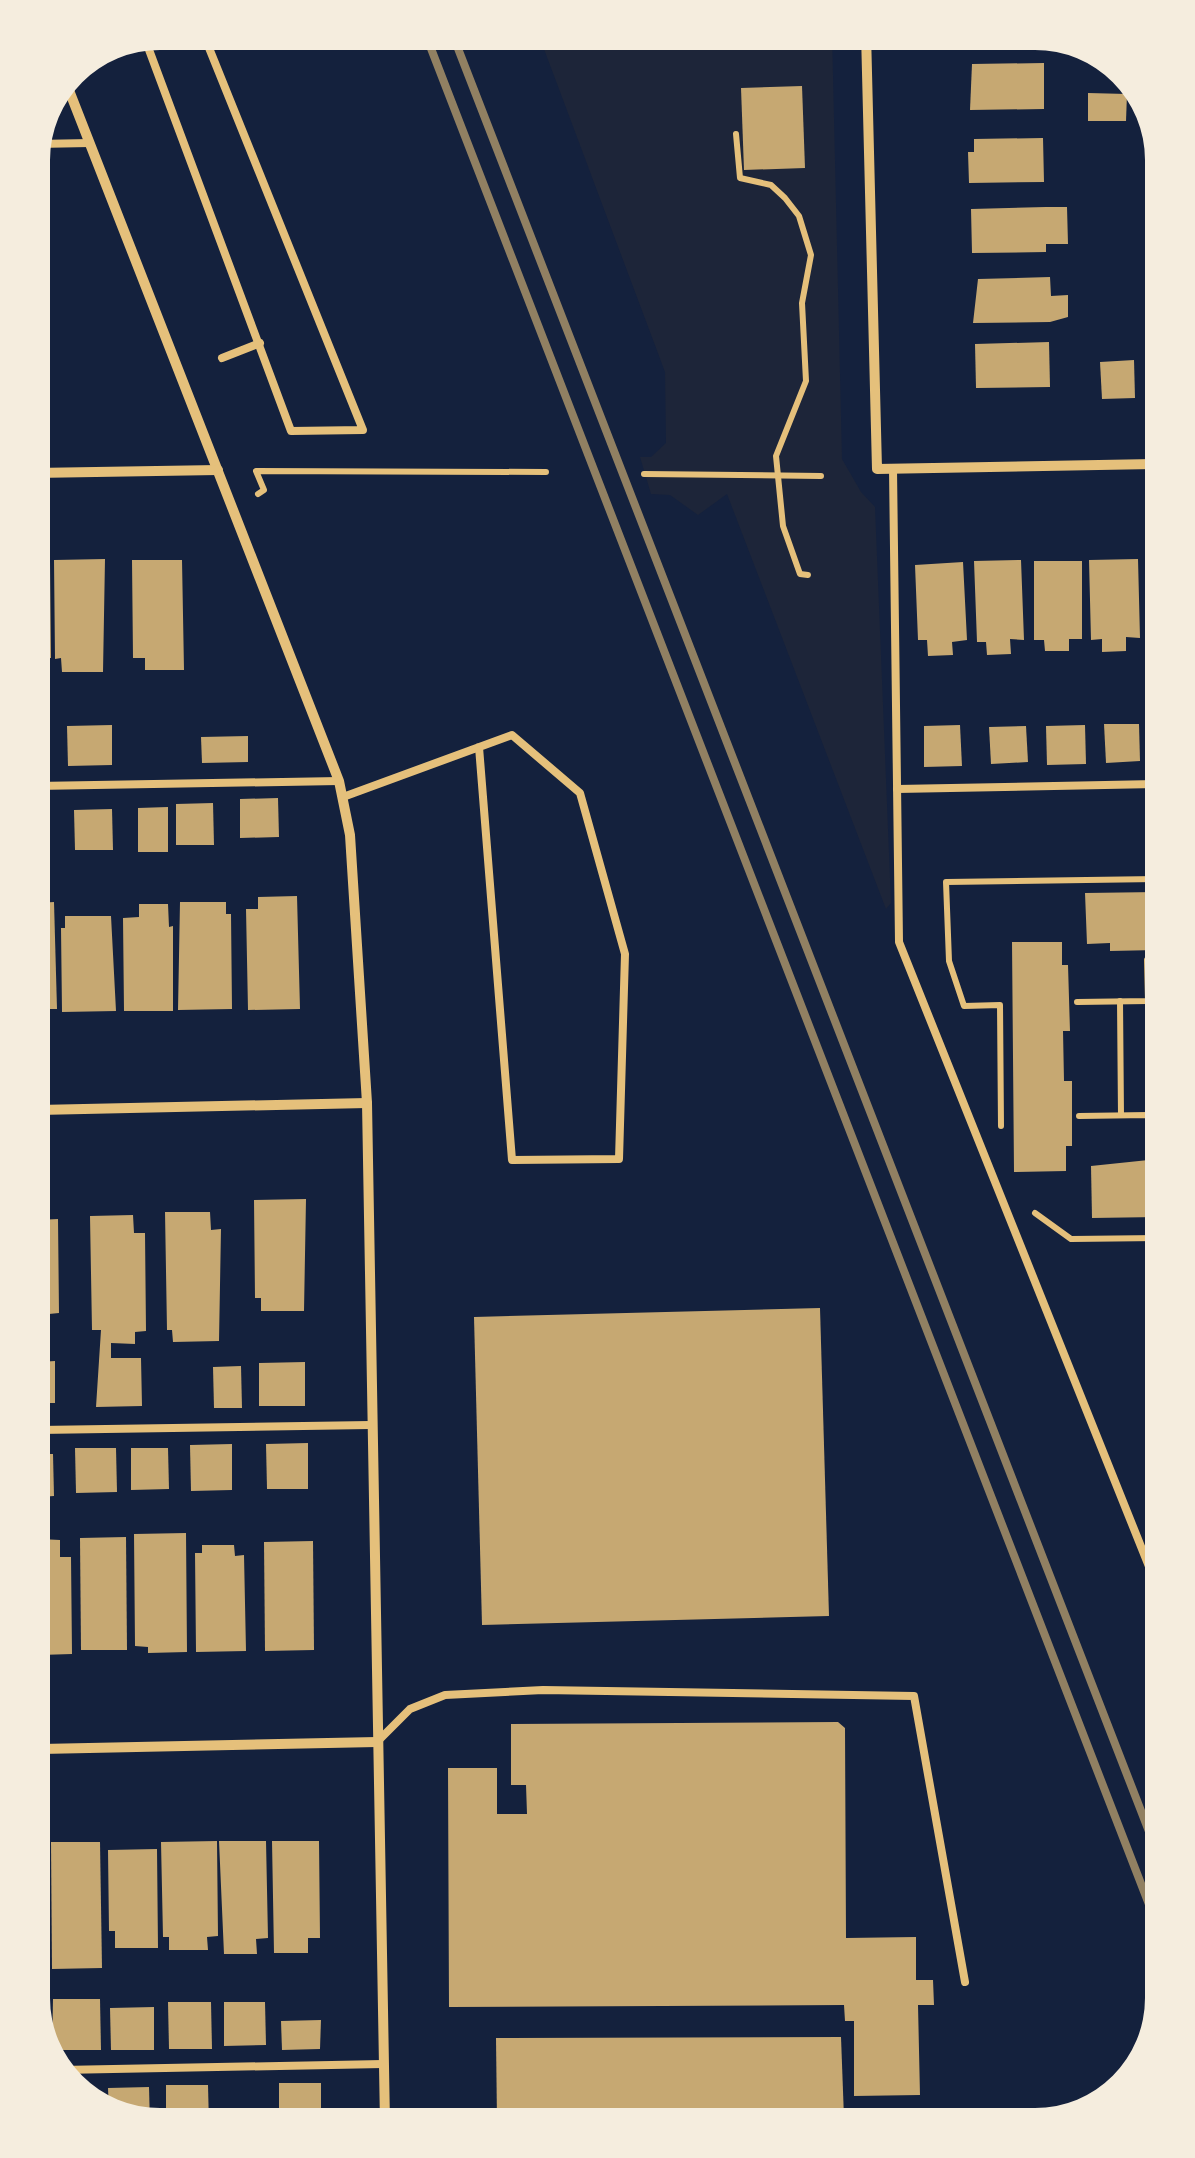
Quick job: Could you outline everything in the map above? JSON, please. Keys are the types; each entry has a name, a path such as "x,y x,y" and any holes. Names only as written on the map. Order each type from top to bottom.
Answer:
{"street":[{"path":"866,50 877,468 1145,464"},
{"path":"72,95 339,781 350,835 367,1103 384,2108"},
{"path":"50,473 218,470"},
{"path":"50,1110 367,1103"},
{"path":"50,1749 377,1742"}],"lane":[{"path":"150,51 291,431 362,430 210,50"},
{"path":"52,144 90,143"},
{"path":"222,358 260,344"},
{"path":"893,468 900,942 1145,1556"},
{"path":"342,797 479,747 512,735 580,793 625,954 619,1159 512,1160 479,747"},
{"path":"50,786 339,781"},
{"path":"897,789 1145,784"},
{"path":"50,1430 370,1424"},
{"path":"377,1742 410,1709 446,1695 543,1690 914,1696 964,1982"},
{"path":"77,2070 383,2064"}],"path":[{"path":"736,134 740,178 772,185 785,198 799,216 811,255 802,304 806,382 776,456 791,556 800,574 808,576"},
{"path":"258,494 264,490 256,471 546,472"},
{"path":"644,474 821,476"},
{"path":"1000,1141 1000,1005 964,1006 949,961 946,882 1145,879"},
{"path":"1077,1002 1145,1002"},
{"path":"1120,1002 1122,1115"},
{"path":"1079,1116 1145,1115"},
{"path":"1026,1202 1048,1226 1071,1239 1145,1238"}],"shaded area":[{"path":"544,50 832,50 842,459 861,492 875,507 891,903 886,909 727,494 698,515 670,495 651,494 640,457 651,457 666,443 665,372"}],"building":[{"path":"1044,63 1044,109 970,110 972,64"},
{"path":"802,86 805,168 744,170 741,88"},
{"path":"1088,93 1123,94 1127,100 1126,121 1088,121"},
{"path":"1043,138 1044,182 969,183 968,152 974,152 974,139"},
{"path":"1067,207 1068,244 1046,244 1046,252 972,253 971,209"},
{"path":"1050,277 1051,296 1068,295 1068,317 1050,322 973,323 978,279"},
{"path":"1049,342 1050,387 976,388 975,344"},
{"path":"1134,360 1135,398 1102,399 1100,362"},
{"path":"105,559 103,672 62,672 61,658 55,659 54,560"},
{"path":"1138,559 1140,638 1126,637 1126,651 1102,652 1102,639 1091,640 1089,560"},
{"path":"132,560 182,560 184,670 145,670 145,658 133,658"},
{"path":"1021,560 1024,640 1010,639 1011,654 987,655 986,642 977,642 974,561"},
{"path":"1034,561 1082,561 1082,639 1069,639 1069,651 1045,651 1044,640 1034,640"},
{"path":"963,562 967,640 952,642 953,655 928,656 927,640 918,640 915,565"},
{"path":"1104,724 1139,724 1140,761 1106,763"},
{"path":"112,725 112,765 68,766 67,726"},
{"path":"960,725 962,766 924,767 924,726"},
{"path":"1085,725 1086,764 1047,765 1046,726"},
{"path":"1026,726 1028,762 991,764 989,727"},
{"path":"248,736 248,762 202,763 201,737"},
{"path":"278,798 279,837 240,838 240,799"},
{"path":"213,803 214,845 176,845 176,804"},
{"path":"168,807 168,852 138,852 138,808"},
{"path":"112,809 113,850 75,850 74,810"},
{"path":"1145,892 1145,950 1110,951 1110,943 1087,944 1085,893"},
{"path":"297,896 300,1009 248,1010 246,909 258,909 258,897"},
{"path":"50,902 54,902 57,1009 50,1009"},
{"path":"180,902 226,902 226,914 231,914 232,1009 178,1010"},
{"path":"139,904 168,904 169,927 173,926 173,1011 124,1011 123,918 139,917"},
{"path":"65,916 111,916 116,1011 62,1012 61,928 65,928"},
{"path":"1012,942 1062,942 1062,965 1068,965 1070,1031 1063,1031 1064,1081 1072,1081 1072,1146 1066,1146 1066,1171 1014,1172"},
{"path":"1145,1160 1145,1217 1092,1218 1091,1166"},
{"path":"306,1199 304,1311 261,1311 261,1298 255,1298 254,1200"},
{"path":"165,1212 210,1212 211,1230 221,1229 219,1341 173,1342 172,1330 167,1330"},
{"path":"133,1215 134,1233 145,1233 146,1331 135,1332 135,1344 111,1343 111,1358 141,1358 142,1406 96,1407 101,1330 92,1330 90,1216"},
{"path":"50,1219 58,1219 59,1313 50,1314"},
{"path":"820,1308 829,1616 482,1625 474,1317"},
{"path":"50,1361 55,1361 55,1403 50,1403"},
{"path":"305,1362 305,1406 259,1406 259,1363"},
{"path":"241,1366 242,1408 214,1408 213,1367"},
{"path":"308,1443 308,1489 267,1489 266,1444"},
{"path":"232,1444 232,1490 191,1491 190,1445"},
{"path":"75,1448 116,1448 117,1492 76,1493"},
{"path":"131,1448 168,1448 169,1489 131,1490"},
{"path":"50,1454 53,1454 54,1496 50,1496"},
{"path":"186,1533 187,1652 148,1653 148,1647 135,1646 134,1534"},
{"path":"126,1537 127,1650 81,1650 80,1538"},
{"path":"50,1540 60,1540 60,1557 71,1557 72,1654 50,1655"},
{"path":"313,1541 314,1650 265,1651 264,1542"},
{"path":"202,1545 234,1545 235,1556 244,1555 246,1651 196,1652 195,1553 202,1553"},
{"path":"838,1722 845,1728 846,1938 916,1937 916,1980 933,1980 934,2005 918,2005 920,2095 854,2096 854,2021 845,2021 844,2005 449,2007 448,1768 497,1768 497,1814 527,1814 526,1785 511,1785 511,1724"},
{"path":"217,1841 218,1936 207,1937 208,1950 169,1950 169,1937 163,1937 161,1842"},
{"path":"219,1841 266,1841 268,1938 256,1939 257,1954 224,1954"},
{"path":"272,1841 319,1841 320,1938 308,1938 308,1953 274,1953"},
{"path":"51,1842 100,1842 102,1968 52,1969"},
{"path":"157,1849 158,1948 115,1948 115,1931 109,1931 108,1850"},
{"path":"53,1999 100,1999 101,2050 63,2050 53,2022"},
{"path":"168,2002 211,2002 212,2049 169,2049"},
{"path":"224,2002 265,2002 266,2045 224,2046"},
{"path":"154,2007 154,2050 111,2050 110,2008"},
{"path":"321,2020 320,2049 282,2050 281,2021"},
{"path":"841,2037 844,2108 497,2108 496,2038"},
{"path":"279,2083 321,2083 321,2108 279,2108"},
{"path":"166,2085 208,2085 209,2108 166,2108"},
{"path":"149,2087 150,2108 111,2097 108,2088"}],"railway":[{"path":"432,50 1145,1894"},
{"path":"459,50 1145,1821"}]}
